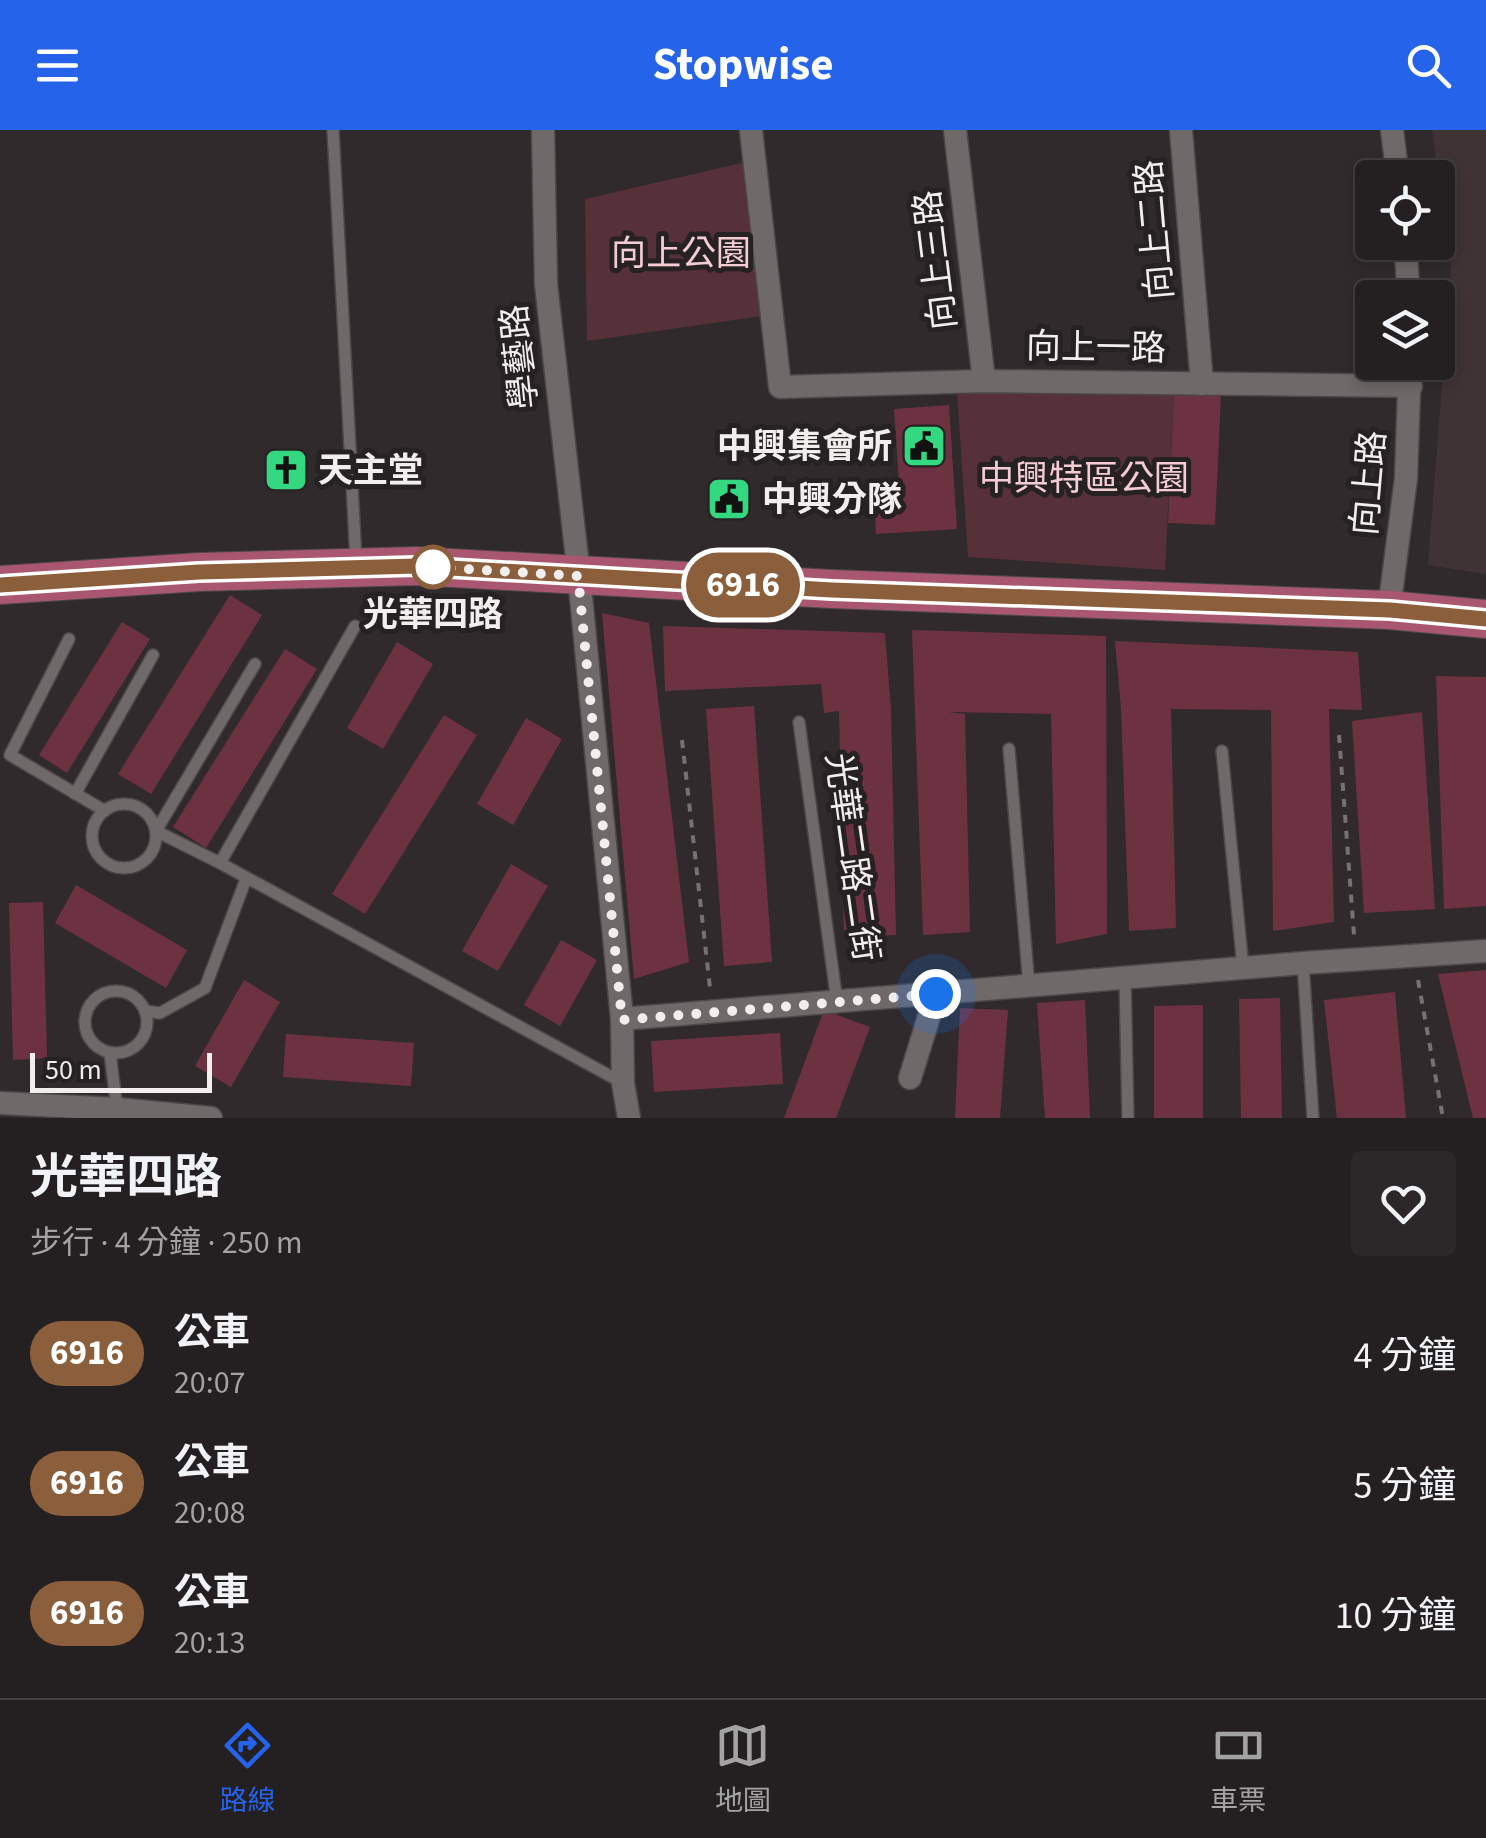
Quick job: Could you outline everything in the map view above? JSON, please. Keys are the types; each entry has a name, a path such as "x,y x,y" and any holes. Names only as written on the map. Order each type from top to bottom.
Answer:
{"main road":[{"path":"0,585 199,572 416,566 832,590 1390,610 1486,619"}],"street":[{"name":"學藝路","path":"543,130 546,284 578,576"},
{"name":"向上一路","path":"751,130 780,388 984,381 1202,384 1355,377"},
{"name":"向上三路","path":"955,130 984,381"},
{"name":"向上二路","path":"1181,130 1202,384"},
{"path":"1392,130 1396,160"},
{"name":"向上路","path":"1390,610 1406,478 1410,380"},
{"path":"578,576 622,1020 622,1083 629,1118"},
{"name":"光華二路二街","path":"622,1020 1486,951"},
{"path":"910,1078 936,994"},
{"path":"0,1104 210,1118"}],"lane":[{"path":"333,130 356,568"},
{"path":"220,863 355,626"},
{"path":"69,639 10,755 106,811"},
{"path":"75,794 153,655"},
{"path":"156,831 255,664"},
{"name":"光華二路二街","path":"799,722 837,1002"},
{"path":"1009,749 1029,986"},
{"path":"1222,751 1243,968"},
{"path":"126,804 146,812 156,831 156,843 143,862 132,868 110,865 94,848 92,839 98,818 106,811 126,804"},
{"path":"156,831 622,1083"},
{"path":"145,1011 160,1012 205,988 246,879"},
{"path":"1302,963 1313,1118"},
{"path":"1124,978 1128,1118"},
{"path":"110,992 130,994 145,1011 145,1032 140,1042 121,1052 110,1052 92,1042 87,1032 86,1012 92,1003 110,992"},
{"path":"110,1052 118,1113"}],"path":[{"path":"1339,734 1356,959"},
{"path":"682,740 713,1012"},
{"path":"1414,956 1444,1118"}],"shaded area":[{"path":"1432,130 1486,130 1486,574 1428,565 1442,380 1455,380 1455,280 1450,280 1450,260 1455,260 1455,160 1436,160"}],"green space":[{"name":"向上公園","path":"746,162 762,316 587,341 585,199"},
{"name":"中興特區公園","path":"957,391 1174,393 1165,570 968,557"}],"building":[{"path":"1174,393 1221,395 1215,525 1168,523"},
{"name":"中興集會所","path":"949,405 957,529 876,534 873,484 899,482 894,409"},
{"path":"230,595 262,615 151,794 118,774"},
{"path":"602,613 649,623 689,962 634,979"},
{"path":"122,622 150,639 67,773 39,755"},
{"path":"663,626 885,633 891,710 896,935 844,937 839,711 824,713 821,684 665,691"},
{"path":"912,630 1106,636 1107,934 1056,944 1051,714 948,712 965,714 970,932 923,935"},
{"path":"1115,641 1358,652 1362,710 1329,709 1334,922 1273,931 1271,710 1171,709 1176,928 1129,931"},
{"path":"397,642 433,664 383,749 347,728"},
{"path":"285,649 317,669 206,848 173,827"},
{"path":"1436,676 1486,677 1486,906 1444,909"},
{"path":"754,706 772,962 724,966 706,709"},
{"path":"1422,712 1435,909 1364,913 1352,721"},
{"path":"444,715 477,735 365,914 332,894"},
{"path":"526,718 562,739 513,825 477,804"},
{"path":"511,864 548,886 498,971 462,951"},
{"path":"76,885 187,950 166,988 55,923"},
{"path":"43,902 47,1058 13,1060 9,903"},
{"path":"561,940 597,960 560,1026 524,1005"},
{"path":"1486,970 1486,1118 1473,1118 1438,974"},
{"path":"244,980 280,1002 231,1087 195,1066"},
{"path":"1395,992 1406,1118 1337,1118 1324,1000"},
{"path":"1280,998 1282,1118 1241,1118 1239,999"},
{"path":"1085,1000 1090,1118 1045,1118 1037,1003"},
{"path":"1203,1005 1203,1118 1154,1118 1154,1006"},
{"path":"960,1008 1008,1010 1000,1118 955,1118"},
{"path":"824,1010 870,1027 836,1118 784,1118"},
{"path":"780,1033 783,1084 654,1092 651,1041"},
{"path":"286,1034 414,1043 411,1086 283,1077"}],"bus line":[{"name":"6916","path":"0,585 199,572 416,566 832,590 1390,610 1486,619"}],"place":[{"name":"中興集會所","path":"924,446"},
{"name":"天主堂","path":"286,470"},
{"name":"中興分隊","path":"729,499"},
{"name":"光華四路","path":"433,567"}],"route":[{"path":"433,567 578,576 622,1020 936,994"}]}
